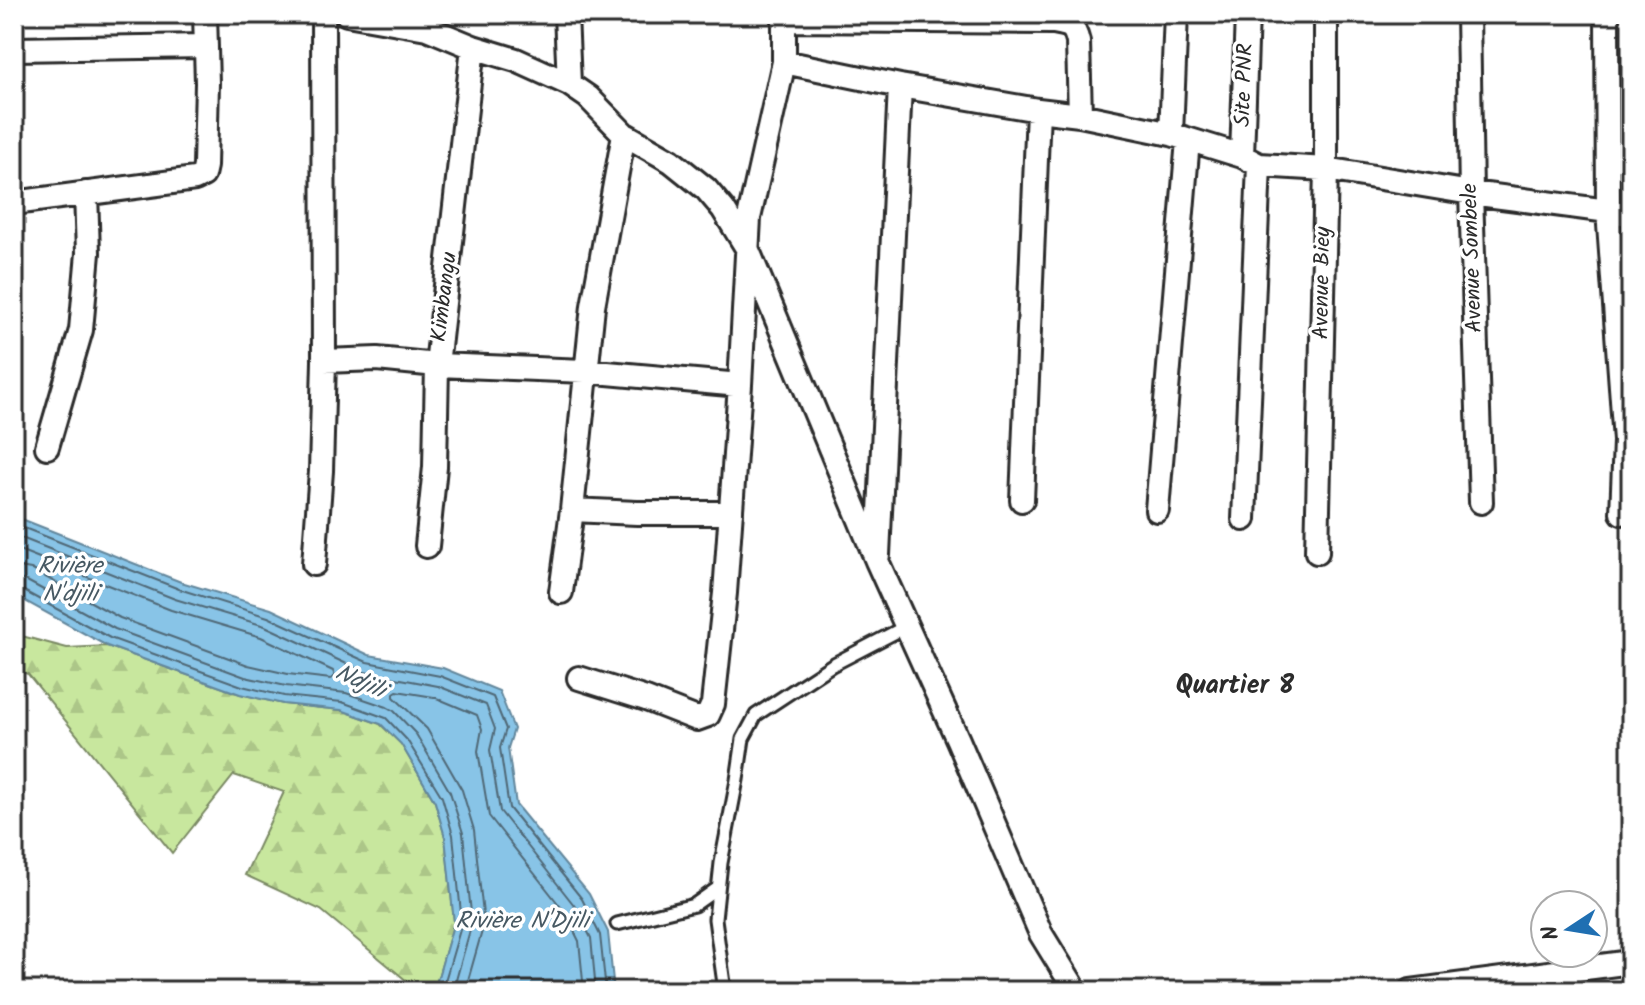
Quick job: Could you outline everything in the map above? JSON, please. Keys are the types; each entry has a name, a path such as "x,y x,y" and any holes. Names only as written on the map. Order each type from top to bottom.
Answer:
{"street":[{"path":"14,203 195,179 203,175 205,14"},
{"path":"314,564 321,471 324,361 323,14"},
{"path":"347,14 426,21 473,47 516,60 569,84 588,97 624,134 671,161 706,189 723,209 747,248 877,561 1041,934 1076,991"},
{"path":"566,14 569,84"},
{"path":"1157,510 1180,137 1176,14"},
{"name":"Site PNR","path":"1244,519 1251,160 1247,14"},
{"name":"Avenue Biey","path":"1317,552 1326,169 1326,14"},
{"name":"Avenue Sombele","path":"1468,14 1481,502"},
{"path":"1607,14 1620,212 1625,441 1622,513"},
{"path":"579,678 697,719 708,715 713,704 731,513 749,218 784,62 784,17 1054,22 1070,25 1076,32 1078,42 1080,115"},
{"path":"14,49 206,46"},
{"name":"Kimbangu","path":"427,546 435,467 437,365 473,47"},
{"path":"784,62 900,86 1080,115 1180,137 1251,160 1620,212"},
{"path":"877,561 900,86"},
{"path":"1022,500 1038,110"},
{"path":"561,592 593,306 624,134"},
{"path":"47,447 81,330 88,253 86,193"},
{"path":"324,361 377,359 437,365 585,371 740,385"},
{"path":"572,510 731,513"},
{"path":"1411,991 1631,962"}],"lane":[{"path":"725,991 715,919 721,863 743,739 756,715 832,665 907,626"},
{"path":"617,924 694,905 718,888"}],"green space":[{"path":"14,634 67,648 107,646 240,694 283,704 341,710 380,724 401,744 435,802 445,837 454,922 434,991 419,991 321,910 245,875 284,792 234,775 172,853 28,674 14,670"}],"water":[{"name":"Rivière N'Djili","path":"14,516 181,582 271,609 369,655 443,668 499,691 514,729 508,748 516,805 589,894 608,932 614,991 434,991 454,922 445,837 435,802 401,744 381,724 341,710 283,704 240,694 107,646 14,595"}],"district":[{"name":"Quartier 8","path":"1235,686"}],"water label":[{"name":"Rivière N'djili","path":"70,580"},
{"name":"Ndjili","path":"360,682"}]}
